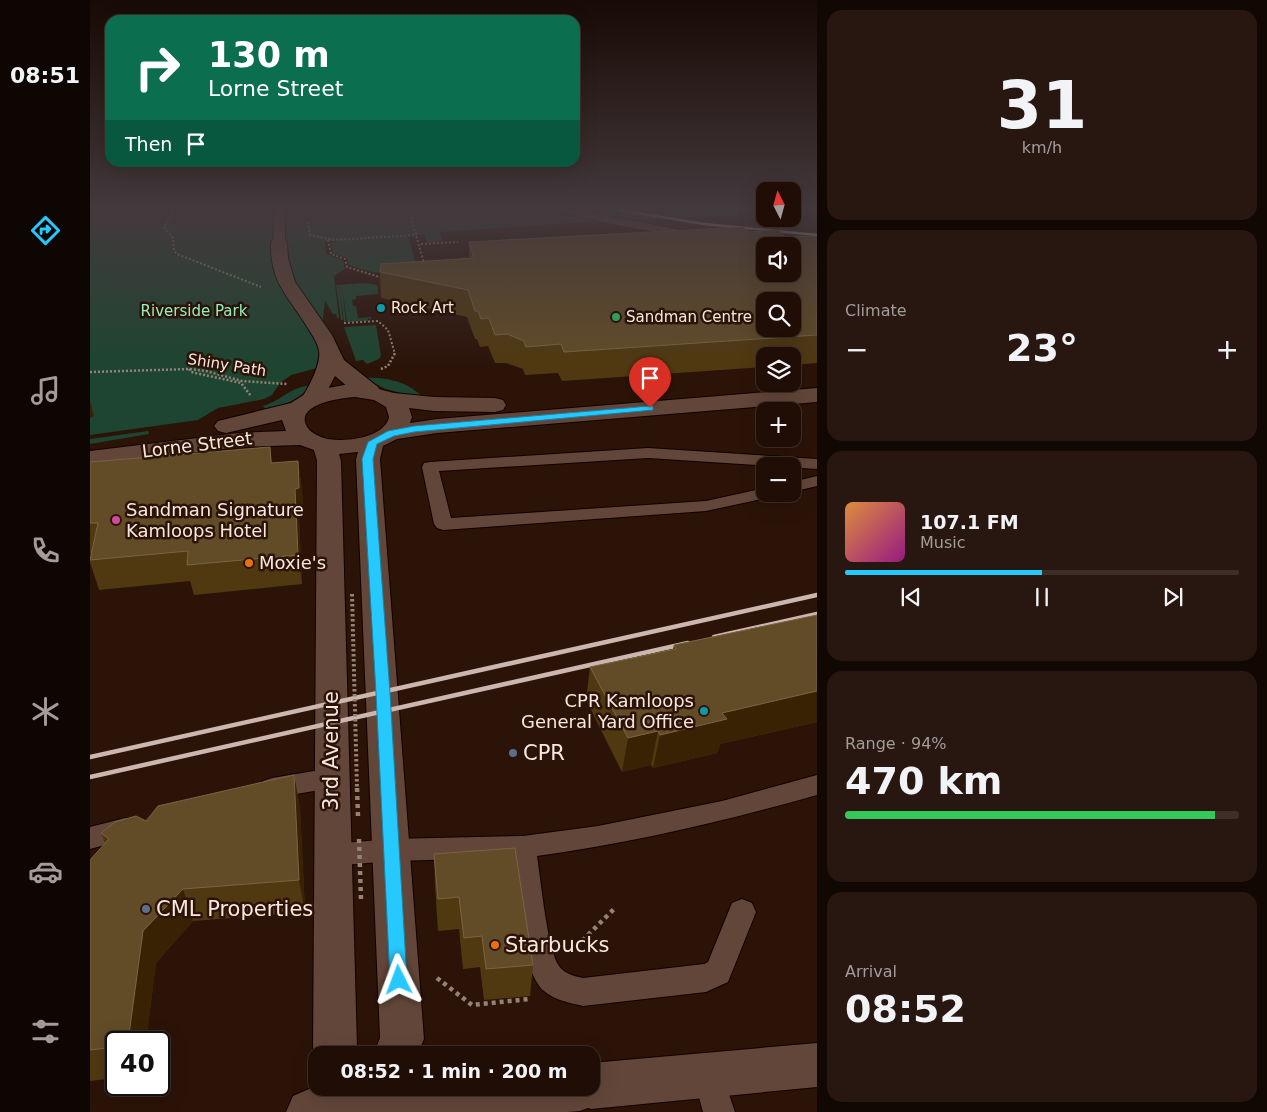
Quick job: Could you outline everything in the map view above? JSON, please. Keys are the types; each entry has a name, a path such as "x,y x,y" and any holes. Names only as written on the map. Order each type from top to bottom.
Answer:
{"street":[{"path":"279,262 283,278 321,334 329,353 339,368 379,395 461,406 746,400"},
{"path":"306,403 324,378 329,353"},
{"name":"Lorne Street","path":"90,454 189,432 243,423 341,391 379,395"},
{"name":"3rd Avenue","path":"334,1046 361,848 368,459 382,438 398,426 400,419 400,412 379,395"},
{"path":"382,438 437,426 746,400 817,396"},
{"name":"3rd Avenue","path":"306,403 294,416 293,424 297,431 315,442 329,461 332,778 361,848 402,1039 399,1046"},
{"name":"Lorne Street","path":"90,458 253,438 357,446 382,438"},
{"path":"600,1087 714,1094 817,1065"},
{"path":"309,1112 371,1098 413,1096"}],"lane":[{"path":"756,460 648,453 430,467 443,524 706,506 756,495"},
{"path":"801,463 817,464"},
{"path":"801,485 817,482"},
{"path":"252,793 332,778"},
{"path":"361,848 523,847 598,837 722,811 817,784"},
{"path":"90,838 147,823"},
{"path":"523,847 540,957 549,976 563,988 583,992 706,978 718,972 742,912"}],"path":[{"path":"346,262 347,267 386,278 386,281"},
{"path":"419,266 425,262"},
{"path":"368,323 374,323"},
{"path":"189,369 191,372 241,383 255,400"},
{"name":"Shiny Path","path":"90,372 189,369 206,371 242,381 280,384 324,378"},
{"path":"352,594 358,816"},
{"path":"361,848 361,900"}],"green space":[{"name":"Riverside Park","path":"90,262 343,262 345,269 334,276 339,318 337,318 336,314 333,314 325,301 317,368 291,375 280,383 272,395 264,399 218,408 198,420 90,435"},
{"path":"348,262 415,262 416,264 390,273 375,273 349,265"},
{"path":"366,283 377,285 378,294 356,296 356,299 352,300 353,306 356,306 358,318 371,317 371,320 368,318 368,321 347,322 342,286 346,322 344,322 339,285 343,320 341,320 336,285"},
{"path":"376,325 381,355 379,359 367,364 363,360 356,361 344,327"},
{"path":"363,378 380,378 396,381 411,388 424,399 386,389"},
{"path":"311,385 297,398 285,404 267,411 263,406 303,386"},
{"path":"148,431 149,434 90,444 90,439"}],"building":[{"name":"Sandman Centre","path":"414,262 756,262 756,282 801,282 801,262 817,262 817,335 801,336 801,292 756,292 756,337 787,337 564,352 561,344 526,347 524,341 507,334 495,335 489,318 481,319 478,311 475,311 468,290 380,272 381,264"},
{"path":"270,447 271,463 298,461 299,488 295,489 298,555 187,565 188,551 90,560 98,523 90,523 90,462"},
{"path":"817,615 817,691 722,713 727,719 660,735 658,731 628,738 590,667 676,649 674,645"},
{"path":"294,775 299,880 183,889 143,931 129,1031 105,1031 105,1048 90,1050 90,860 109,839 101,833 115,822 136,816 146,821 158,806"},
{"name":"Starbucks","path":"515,848 533,965 486,969 482,936 464,938 459,897 438,899 434,854"}],"railway":[{"path":"90,757 817,595"},
{"path":"714,637 817,614"},
{"path":"90,777 688,643"}],"place":[{"name":"Rock Art","path":"381,308"},
{"name":"Sandman Centre","path":"616,317"},
{"name":"Sandman Signature Kamloops Hotel","path":"116,520"},
{"name":"Moxie's","path":"249,563"},
{"name":"CPR Kamloops General Yard Office","path":"704,711"},
{"name":"CPR","path":"513,753"},
{"name":"CML Properties","path":"146,909"},
{"name":"Starbucks","path":"495,945"}],"route":[{"path":"399,980 368,459 372,442 391,433 437,426 650,408"}]}
